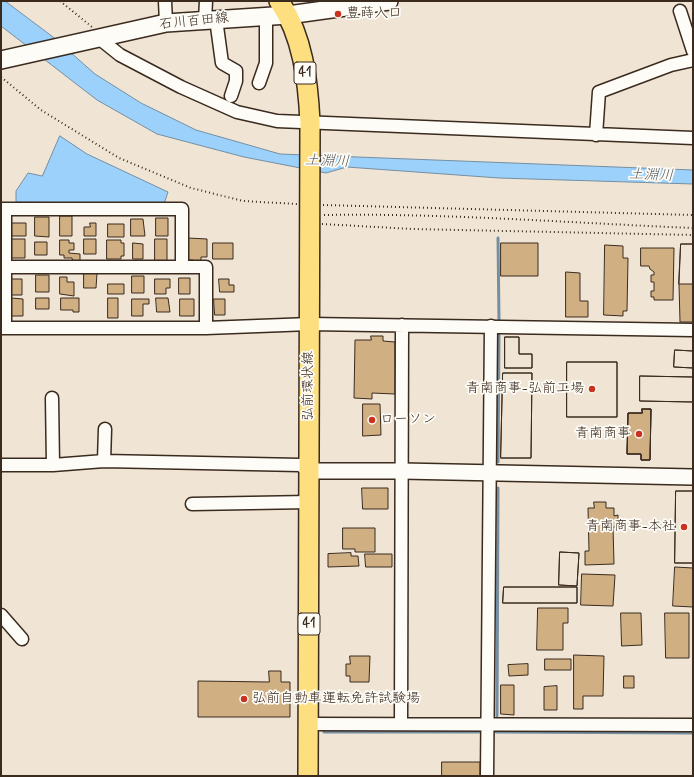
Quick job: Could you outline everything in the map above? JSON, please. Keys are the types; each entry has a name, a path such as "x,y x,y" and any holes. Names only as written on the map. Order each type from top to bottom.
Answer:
{"main road":[{"name":"石川百田線","path":"4,60 166,24 211,19 266,16 284,8 389,1"},
{"name":"弘前環状線","path":"284,8 298,43 306,79 310,127 313,206 310,324 308,776"}],"street":[{"path":"165,1 166,24"},
{"path":"206,1 222,63 236,71 236,80 231,96"},
{"path":"680,11 693,51"},
{"path":"259,83 266,63 266,16"},
{"path":"100,39 120,55 181,87 237,112 310,127 693,138"},
{"path":"596,135 599,92 671,65 693,60"},
{"path":"182,267 182,209 3,209 3,328 206,328 310,324 693,330"},
{"path":"3,267 206,267 206,328"},
{"path":"401,724 402,325"},
{"path":"487,776 490,326"},
{"path":"52,398 53,465"},
{"path":"104,461 105,429"},
{"path":"1,465 53,465 104,461 300,465 309,471 402,471 693,476"},
{"path":"192,504 309,502"},
{"path":"1,615 22,640"},
{"path":"308,724 487,723 693,725"}],"path":[{"path":"60,1 92,27 100,39"},
{"path":"1,77 41,110 119,158 191,188 243,201 313,206 693,215"},
{"path":"313,206 367,215 500,219 693,228"},
{"path":"318,224 413,229 693,235"}],"water":[{"name":"土淵川","path":"1,1 5,1 53,37 95,74 141,103 196,130 280,154 693,170 693,184 499,178 347,167 326,173 244,157 157,134 97,100 1,26"},
{"path":"60,136 87,154 168,192 164,204 16,202 16,191 28,173 42,176"}],"building":[{"path":"60,216 72,216 72,236 60,236"},
{"path":"35,217 49,217 49,237 35,236"},
{"path":"156,218 168,218 168,236 156,236"},
{"path":"131,219 143,219 145,236 131,236"},
{"path":"12,223 26,223 26,236 12,236"},
{"path":"90,223 96,223 96,236 84,236 84,227 90,227"},
{"path":"108,224 124,224 124,237 108,237"},
{"path":"188,238 207,239 207,257 201,257 201,262 193,262 193,260 189,260"},
{"path":"12,239 25,239 25,258 12,258"},
{"path":"84,239 96,239 96,254 84,254"},
{"path":"155,239 167,239 167,261 155,261"},
{"path":"60,240 69,240 69,243 74,243 74,250 69,250 69,253 80,254 80,262 73,262 72,258 64,258 64,255 60,255"},
{"path":"107,240 121,240 121,243 124,243 124,256 121,256 121,259 107,259"},
{"path":"35,242 47,242 47,255 35,255"},
{"path":"133,243 143,244 143,259 133,259"},
{"path":"213,243 233,243 233,259 213,259"},
{"path":"501,243 538,243 538,276 501,276"},
{"path":"681,244 693,244 693,322 680,322 679,284"},
{"path":"681,244 693,244 693,284 679,284"},
{"path":"605,245 623,246 623,258 628,258 627,311 623,311 623,316 604,315"},
{"path":"641,248 674,248 673,300 654,300 654,297 651,297 651,291 654,291 654,282 651,282 651,275 654,275 654,272 649,266 641,266"},
{"path":"566,272 580,273 580,301 588,301 588,317 566,317"},
{"path":"84,273 97,273 96,288 84,288"},
{"path":"36,275 49,275 49,292 36,292"},
{"path":"132,276 144,276 144,293 132,293"},
{"path":"60,277 67,277 67,282 74,282 74,296 60,294"},
{"path":"179,278 190,278 190,294 179,294"},
{"path":"11,279 22,279 22,295 11,295"},
{"path":"155,279 170,279 170,288 166,288 166,294 155,294"},
{"path":"219,279 229,279 229,285 234,285 234,292 220,292"},
{"path":"108,284 124,284 124,294 108,294"},
{"path":"11,298 23,299 23,316 11,316"},
{"path":"36,298 49,298 49,309 36,309"},
{"path":"61,298 79,298 79,312 73,312 73,310 61,310"},
{"path":"108,298 118,298 118,318 108,318"},
{"path":"156,298 168,298 170,312 157,312"},
{"path":"132,299 149,299 149,304 143,304 143,316 132,316"},
{"path":"180,299 194,299 194,316 180,316"},
{"path":"214,299 225,299 225,315 215,315"},
{"path":"371,336 383,336 383,341 395,342 395,394 372,393 372,399 354,398 355,340 371,340"},
{"name":"青南商事-弘前工場","path":"505,337 519,337 519,354 532,354 532,368 505,368"},
{"name":"青南商事-弘前工場","path":"505,337 519,337 519,354 532,354 532,368 505,368"},
{"path":"675,350 693,351 693,368 674,367"},
{"path":"675,350 693,351 693,368 674,367"},
{"name":"青南商事-弘前工場","path":"567,362 617,362 617,417 567,417"},
{"name":"青南商事-弘前工場","path":"567,362 617,362 617,417 567,417"},
{"name":"青南商事-弘前工場","path":"503,373 532,373 531,458 501,458"},
{"name":"青南商事-弘前工場","path":"503,373 532,373 531,458 501,458"},
{"path":"640,376 693,377 693,402 640,401"},
{"path":"640,376 693,377 693,402 640,401"},
{"name":"ローソン","path":"363,404 380,404 381,435 363,436"},
{"name":"青南商事","path":"642,409 651,409 650,460 641,460 641,454 627,454 628,413 642,413"},
{"name":"青南商事","path":"642,409 651,409 650,460 641,460 641,454 627,454 628,413 642,413"},
{"name":"青南商事","path":"642,409 651,409 650,460 641,460 641,454 627,454 628,413 642,413"},
{"path":"362,488 388,488 388,509 363,509"},
{"name":"青南商事-本社","path":"676,491 693,491 693,563 675,563"},
{"name":"青南商事-本社","path":"676,491 693,491 693,563 675,563"},
{"path":"594,502 606,502 606,508 614,508 614,516 618,515 618,527 613,527 614,564 585,565 585,551 589,551 588,508 594,508"},
{"path":"343,528 375,528 375,552 355,552 355,549 343,549"},
{"path":"560,552 579,553 577,586 559,585"},
{"path":"560,552 579,553 577,586 559,585"},
{"path":"351,553 351,556 358,556 359,566 328,567 328,554"},
{"path":"365,554 392,554 392,567 366,567"},
{"name":"青南商事-本社","path":"675,567 693,568 693,607 673,606"},
{"path":"582,574 615,575 613,606 581,605"},
{"path":"504,587 577,587 577,603 503,603"},
{"path":"504,587 577,587 577,603 503,603"},
{"path":"538,608 568,608 568,623 563,623 563,650 537,650"},
{"path":"621,613 641,613 642,645 622,646"},
{"path":"665,613 689,613 689,658 666,658"},
{"path":"574,655 604,656 603,696 583,696 583,709 574,709"},
{"path":"350,656 370,656 369,682 350,682 350,676 346,676 346,664 350,664"},
{"path":"545,659 571,659 571,670 545,670"},
{"path":"528,664 528,675 509,676 508,665"},
{"name":"弘前自動車運転免許試験場","path":"269,671 281,671 281,682 290,682 290,717 198,717 198,681 269,682"},
{"path":"624,676 634,676 634,688 624,688"},
{"path":"501,685 514,685 514,715 501,714"},
{"path":"557,686 557,710 544,710 544,687"},
{"path":"442,762 480,762 480,776 442,776"}],"waterway":[{"path":"498,238 499,321"},
{"path":"498,462 499,333"},
{"path":"497,716 498,488"},
{"path":"324,732 481,732"},
{"path":"496,732 693,733"}],"place":[{"name":"豊蒔入口","path":"338,14"},
{"name":"青南商事-弘前工場","path":"592,389"},
{"name":"ローソン","path":"372,420"},
{"name":"青南商事","path":"639,434"},
{"name":"青南商事-本社","path":"684,527"},
{"name":"弘前自動車運転免許試験場","path":"244,699"}]}
